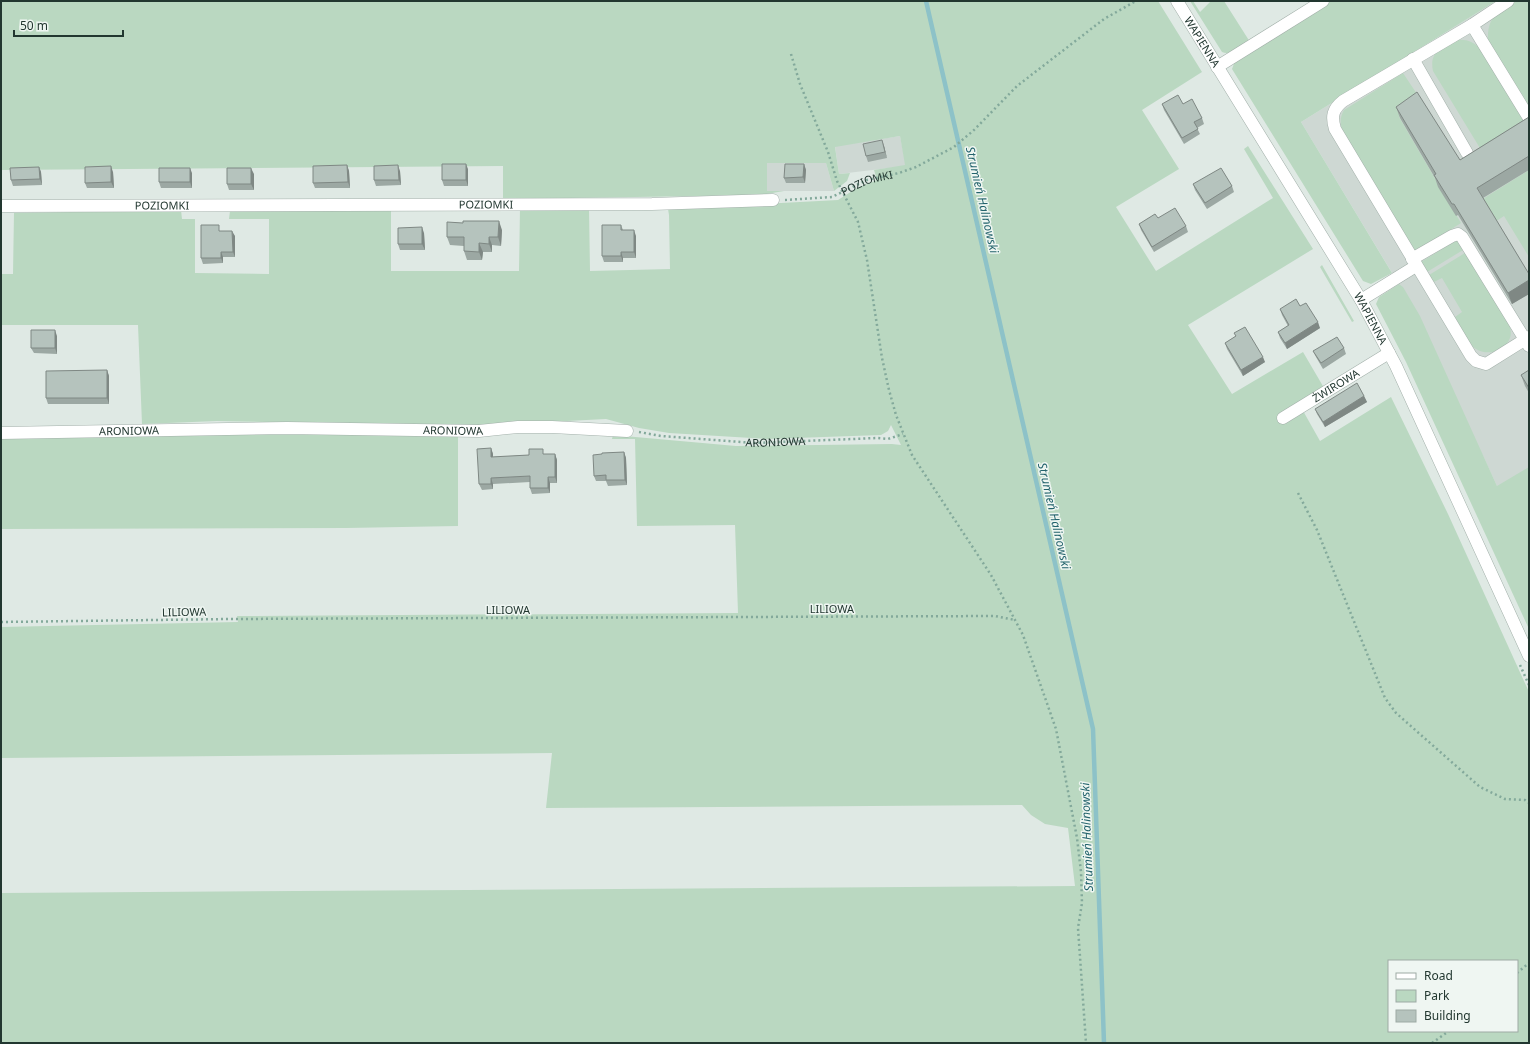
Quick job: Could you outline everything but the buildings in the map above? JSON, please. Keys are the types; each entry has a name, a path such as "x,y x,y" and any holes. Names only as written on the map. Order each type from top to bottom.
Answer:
{"street":[{"name":"WAPIENNA","path":"1176,1 1361,300 1389,353 1523,658"},
{"path":"1217,67 1323,1"},
{"path":"1361,300 1414,262 1452,236 1458,234 1462,237 1528,341 1490,362 1482,364 1471,356 1414,262 1335,129 1333,117 1333,113 1337,106 1344,100 1413,58 1472,25 1508,1"},
{"path":"1472,25 1529,118"},
{"path":"1413,58 1467,153"},
{"name":"POZIOMKI","path":"1,206 652,204 773,200"},
{"name":"ŻWIROWA","path":"1283,418 1389,353"},
{"name":"ARONIOWA","path":"1,433 287,428 479,431 518,427 552,427 627,431"}],"path":[{"name":"POZIOMKI","path":"773,200 832,197 867,180 900,173 916,167 959,144 1017,86 1104,19 1136,1"},
{"path":"791,54 800,84 822,135 842,193 858,222 863,239 889,390 903,434 912,455 991,575 1016,620 1023,635 1056,729 1077,838 1081,872 1082,903 1078,928 1086,1043"},
{"name":"ARONIOWA","path":"627,431 661,436 755,443 877,438 888,439 903,434"},
{"path":"1298,493 1317,530 1385,698 1396,713 1480,787 1505,800 1525,800 1529,804"},
{"name":"LILIOWA","path":"1,622 230,619 979,616 1001,617 1016,620"},
{"path":"1523,658 1529,685"},
{"path":"1518,972 1529,963"},
{"path":"1432,1043 1448,1032"}],"shaded area":[{"path":"1496,1 1529,1 1529,556 1485,460 1400,286 1301,122"},
{"path":"900,136 906,166 839,174 835,146"},
{"path":"766,163 826,163 834,191 767,191"}],"green space":[{"path":"1,1 1158,1 1202,72 1142,110 1179,169 1116,207 1156,271 1273,198 1244,149 1248,146 1313,249 1188,325 1232,394 1303,352 1327,393 1302,409 1320,441 1391,397 1448,514 1529,692 1529,1043 1,1043 1,893 1075,886 1068,828 1045,824 1031,815 1022,805 546,808 552,753 1,758 1,627 238,622 237,616 738,613 735,525 637,526 635,439 612,439 613,435 736,446 901,445 891,425 888,431 881,435 767,439 669,433 639,428 606,419 471,426 217,421 142,424 138,325 1,325 1,274 13,274 14,213 181,210 182,219 195,219 195,273 269,274 269,219 229,219 230,211 391,209 391,271 519,271 520,208 589,208 590,271 670,269 668,209 838,200 857,188 877,180 874,170 905,165 900,136 835,147 839,174 850,173 847,181 834,191 826,163 767,163 767,191 784,191 761,195 503,199 503,166 1,170"},
{"path":"1190,1 1193,1 1200,12 1211,1 1224,1 1250,42 1233,52 1222,52"},
{"path":"1330,1 1496,1 1301,122 1392,273 1371,284 1363,281 1232,69 1235,61 1242,56"},
{"path":"1517,1 1529,1 1529,109 1488,40 1489,25 1492,20 1504,8"},
{"path":"1456,40 1470,42 1482,50 1529,127 1486,158 1433,71 1433,59 1437,52"},
{"path":"1403,73 1423,103 1399,117 1461,223 1415,252 1344,135 1341,122 1341,116 1344,110"},
{"path":"1529,170 1529,257 1504,216 1495,222 1481,200"},
{"path":"1457,240 1463,250 1427,272 1421,262"},
{"path":"1465,253 1509,323 1511,332 1508,343 1504,347 1495,351 1485,352 1473,347 1455,317 1462,312 1442,278 1434,282 1429,275"},
{"path":"1322,265 1354,321 1352,322 1320,267"},
{"path":"1399,284 1403,287 1420,316 1497,486 1529,467 1529,629 1406,362 1376,304 1379,297"},
{"path":"197,429 458,437 458,526 346,528 1,529 1,437"}],"waterway":[{"name":"Strumień Halinowski","path":"926,1 1093,729 1104,1043"}]}
